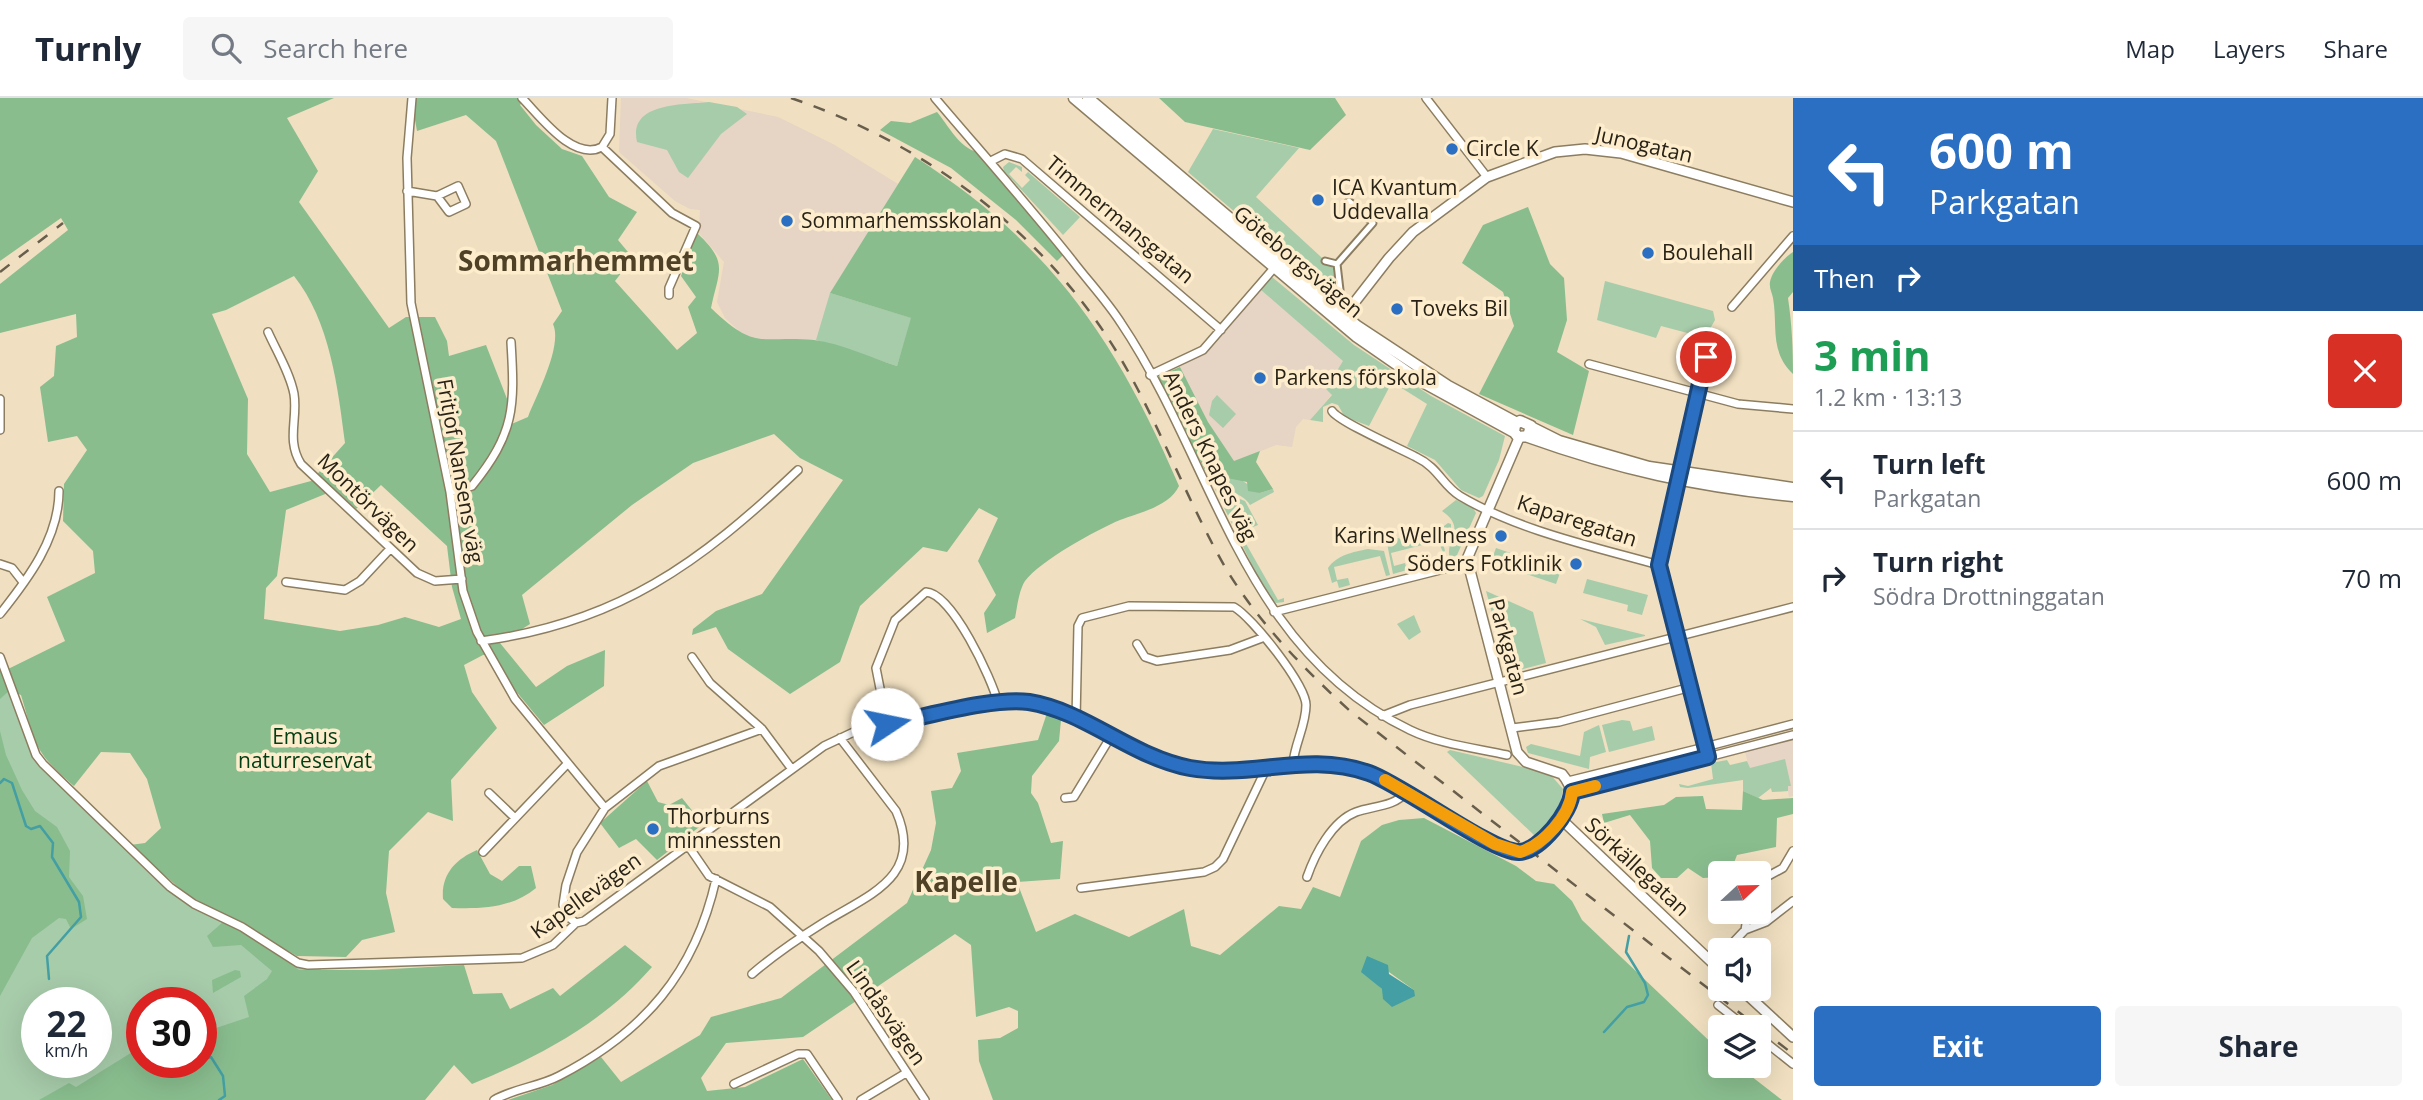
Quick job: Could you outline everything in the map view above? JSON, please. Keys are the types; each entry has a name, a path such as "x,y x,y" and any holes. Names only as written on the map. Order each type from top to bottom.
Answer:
{"main road":[{"name":"Göteborgsvägen","path":"1074,98 1274,268 1419,380 1522,431 1595,460 1793,496"},
{"name":"Göteborgsvägen","path":"1088,98 1342,319"},
{"name":"Göteborgsvägen","path":"1678,477 1793,488"}],"street":[{"name":"Fritjof Nansens väg","path":"412,98 407,191 411,303 450,492 462,579 481,640 515,699 605,808"},
{"path":"522,98 575,146 592,150 602,147 610,134 612,98"},
{"name":"Anders Knapes väg","path":"935,98 991,161 1121,322 1244,565 1274,612 1315,660 1352,694 1382,716 1412,732 1507,755"},
{"path":"1426,98 1487,177"},
{"path":"602,147 671,213 696,226 668,288 669,295"},
{"name":"Junogatan","path":"1342,319 1400,245 1487,177 1555,152 1594,150 1621,153 1793,202"},
{"name":"Timmermansgatan","path":"991,161 1005,154 1022,159 1221,330"},
{"path":"407,191 437,196"},
{"path":"1337,264 1373,223 1349,201 1345,205"},
{"path":"1732,307 1793,236"},
{"path":"1325,261 1333,260 1337,264 1340,290"},
{"path":"1150,375 1191,358 1203,350 1274,268"},
{"name":"Montörvägen","path":"268,332 294,396 291,431 296,457 389,550 417,573 449,582 462,579"},
{"path":"450,492 472,486 509,429 514,394 511,342"},
{"path":"1706,357 1659,565 1708,757"},
{"path":"1589,364 1745,405 1793,409"},
{"path":"0,399 0,430"},
{"name":"Kaparegatan","path":"1332,411 1337,419 1430,464 1454,492 1486,508 1579,542 1659,565"},
{"path":"1274,612 1468,563 1468,552 1486,508 1522,431"},
{"path":"481,640 557,628 632,597 713,547 797,470"},
{"path":"0,614 52,533 59,513 58,491"},
{"path":"286,582 345,590 352,588 389,550"},
{"name":"Parkgatan","path":"1468,563 1521,758 1555,769 1568,781"},
{"path":"0,564 12,568 23,582"},
{"path":"887,724 876,668 895,620 921,595 930,592 973,639 998,703"},
{"path":"1076,720 1078,626 1088,615 1129,606 1230,606 1240,610 1287,665 1305,693 1306,712 1293,763"},
{"path":"1382,716 1390,710 1499,681 1793,607"},
{"path":"1137,644 1145,657 1157,661 1230,650 1262,638"},
{"name":"Kapellevägen","path":"0,657 36,754 43,764 170,887 194,904 242,927 298,963 377,965 522,958 554,945 576,923 584,921 791,768 840,738 858,730 998,703 1032,703 1076,720 1150,755 1191,768 1231,772 1293,763 1354,769 1382,778 1509,850 1526,850 1561,819"},
{"path":"692,657 710,683 762,729 791,768"},
{"path":"1512,729 1559,722 1691,687"},
{"path":"1561,819 1569,808 1572,792 1568,781 1793,724"},
{"path":"576,923 566,915 563,905 565,885 577,852 605,808 659,766 762,729"},
{"path":"1572,792 1793,735"},
{"path":"752,974 883,887 896,873 903,856 902,825 896,811 840,738"},
{"path":"1065,798 1074,797 1110,738"},
{"path":"483,852 568,763"},
{"path":"1081,888 1204,872 1215,867 1223,859 1265,773 1264,767"},
{"path":"1307,877 1321,848 1348,816 1396,800 1406,792"},
{"path":"489,793 515,818"},
{"name":"Sörkällegatan","path":"1561,819 1708,954"},
{"name":"Lindåsvägen","path":"687,844 709,876 771,907 804,937 853,992 925,1100"},
{"path":"1771,874 1783,868 1793,851"},
{"path":"494,1100 559,1076 611,1045 663,999 682,972 696,942 716,880"},
{"path":"1737,938 1745,930 1766,922 1793,901"},
{"path":"1745,930 1746,924"},
{"path":"1754,1001 1793,1037"},
{"path":"1718,1005 1731,1015"},
{"path":"1771,1047 1793,1064"},
{"path":"734,1084 798,1054 807,1055 838,1100"},
{"path":"861,1100 906,1073"}],"shaded area":[{"name":"Sommarhemsskolan","path":"621,98 686,98 778,117 833,144 898,184 831,293 911,319 815,341 750,341 725,318 717,302 724,262 699,233 700,210 690,209 675,201 619,152"},
{"name":"Parkens förskola","path":"1261,290 1344,361 1326,389 1332,394 1310,420 1303,419 1296,427 1292,447 1276,445 1234,462 1208,422 1180,367 1214,345"},
{"path":"1793,738 1793,796 1789,797 1788,791 1772,792 1771,788 1758,798 1743,791 1749,768 1745,751"}],"green space":[{"name":"Emaus naturreservat","path":"0,98 334,98 287,118 318,171 299,202 389,328 406,317 435,317 447,341 449,356 486,345 509,404 502,428 528,417 552,358 555,333 553,324 562,311 496,141 466,115 417,131 411,98 526,98 520,105 536,125 562,149 582,156 609,197 637,212 618,240 633,258 615,281 677,350 697,333 688,307 696,297 681,276 697,233 718,260 719,275 711,308 739,331 759,339 824,342 897,366 911,318 830,293 915,157 963,190 1004,224 1042,261 1074,299 1131,386 1179,486 1169,499 1161,504 1097,531 1043,564 1025,581 1015,618 987,633 984,613 996,595 978,561 998,518 979,508 947,552 923,547 860,606 840,662 790,694 728,649 716,627 692,635 693,629 716,611 762,594 843,480 800,458 774,434 693,463 632,505 522,595 530,624 500,643 536,687 567,666 605,650 604,686 544,725 510,684 491,655 483,655 464,665 472,692 497,728 451,780 453,821 428,812 389,851 386,893 395,932 362,940 346,957 297,956 186,894 130,845 145,843 161,828 147,779 130,753 101,752 74,786 43,755 21,695 9,691 0,699 0,665 4,671 65,641 47,597 95,573 93,551 63,521 64,484 87,450 77,436 48,442 40,387 54,376 56,346 77,337 76,314 0,333 0,284 68,230 61,218 0,261","holes":["294,276 316,313 324,334 335,378 345,443 311,481 270,492 247,454 248,399 212,314 226,310","381,485 447,546 452,587 461,619 439,627 405,617 378,625 340,631 264,619 266,588 277,576 286,510 335,490 356,509"]},
{"path":"1159,98 1335,98 1346,115 1310,150 1185,122"},
{"path":"709,102 737,107 747,114 721,134 688,178 679,172 667,150 637,142 636,129 641,119 649,113 672,105"},
{"path":"937,112 960,141 978,152 1059,247 1063,255 1057,261 1016,220 951,168 880,130 891,121 910,123"},
{"path":"1213,129 1299,148 1256,197 1333,268 1336,291 1319,284 1306,265 1284,254 1188,172"},
{"path":"1009,162 1022,167 1022,172 1016,167 1009,174 1022,188 1030,180 1025,175 1028,172 1080,217 1063,235 1004,171 1003,167"},
{"path":"1528,207 1550,264 1564,278 1567,320 1557,352 1589,371 1573,435 1479,394 1514,326 1503,292 1462,263 1483,225"},
{"path":"1793,252 1793,292 1788,298 1793,374 1785,365 1777,347 1770,284 1776,269"},
{"path":"1272,277 1354,345 1431,396 1505,436 1499,460 1483,496 1479,498 1461,490 1435,460 1407,446 1427,404 1392,382 1369,426 1345,417 1338,405 1332,403 1323,407 1323,422 1310,420 1332,395 1326,389 1343,361 1261,290"},
{"path":"1605,281 1713,311 1715,320 1703,341 1710,348 1708,351 1700,350 1697,345 1699,336 1661,326 1656,338 1597,320"},
{"path":"830,293 912,318 897,366 816,340"},
{"path":"1180,367 1208,422 1234,461 1260,451 1256,462 1273,489 1260,493 1248,491 1247,482 1207,474 1157,377"},
{"path":"1217,395 1236,414 1223,428 1209,415 1212,401"},
{"path":"1207,474 1240,479 1260,493 1273,489 1274,492 1250,505 1241,496 1217,485"},
{"path":"1215,489 1245,501 1258,525 1245,530 1241,535 1278,600 1284,598 1284,602 1276,603 1267,596"},
{"path":"1456,500 1473,508 1476,513 1457,555 1450,559 1453,523 1442,511"},
{"path":"1448,523 1451,524 1451,537 1441,536 1445,551 1443,552 1438,541 1391,553 1394,566 1405,563 1407,570 1393,574 1387,543 1398,538 1408,541 1418,539 1434,527 1440,529"},
{"path":"1496,548 1561,570 1556,584 1491,562"},
{"path":"1368,549 1384,551 1390,575 1386,576 1380,556 1334,567 1337,580 1348,578 1350,585 1339,588 1337,581 1332,583 1328,568 1336,560"},
{"path":"1587,579 1648,595 1642,615 1627,611 1628,605 1583,593"},
{"path":"1486,591 1533,612 1546,663 1508,673"},
{"path":"1414,615 1421,632 1409,640 1397,624"},
{"path":"1580,619 1645,636 1605,645 1596,627"},
{"path":"0,669 10,687 28,744 148,872 189,904 245,931 288,959 320,968 334,996 217,1058 217,987 126,987 126,1078 180,1078 139,1100 0,1100"},
{"path":"1047,713 1061,720 1059,741 1032,776 1031,793 1038,803 1051,843 1063,841 1060,879 1017,882 1036,932 1075,914 1129,937 1184,909 1191,946 1220,955 1279,906 1301,909 1313,887 1340,897 1361,841 1382,825 1399,820 1424,818 1516,866 1536,881 1554,884 1572,901 1582,920 1708,1040 1708,1078 1754,1078 1782,1100 993,1100 979,1061 978,1040 1000,1038 1018,1028 1018,1011 1009,1007 976,1017 971,945 955,934 803,1037 726,1043 701,1078 707,1091 745,1087 803,1059 832,1100 508,1100 552,1085 601,1057 621,1082 700,1035 711,1017 781,998 907,903 931,850 936,823 931,791 952,788 961,771 957,753 1038,740","holes":["1368,957 1414,990 1382,989 1367,975"]},
{"path":"1622,720 1630,721 1633,731 1652,726 1655,740 1609,752 1602,725"},
{"path":"1599,725 1606,752 1590,757 1589,769 1528,753 1526,747 1531,744 1580,756 1584,732"},
{"path":"0,731 6,755 22,790 35,811 57,827 70,851 69,877 83,896 87,919 71,929 66,919 59,918 32,938 0,996"},
{"path":"1450,750 1549,773 1563,789 1559,810 1535,836 1447,752"},
{"path":"1785,759 1791,786 1788,786 1788,791 1772,792 1771,788 1758,798 1743,791 1743,780 1688,788 1680,787 1679,784 1688,786 1713,779 1711,763 1727,760 1730,765 1747,761 1750,768"},
{"path":"647,781 658,802 669,805 682,798 703,824 657,860 636,839 619,848 600,823"},
{"path":"1743,791 1763,800 1793,798 1793,814 1777,818 1776,847 1737,855 1735,861 1708,861 1708,878 1703,878 1688,868 1677,878 1661,878 1652,868 1650,841 1630,815 1604,823 1602,814 1664,805 1676,797 1703,796 1706,809 1742,810"},
{"path":"477,850 490,874 502,881 519,866 531,866 536,888 507,903 452,908 443,899 447,875 456,863"},
{"path":"223,922 245,931 299,970 374,970 464,965 473,994 502,993 510,1009 553,988 560,996 625,945 652,967 613,1005 546,1050 472,1084 454,1065 425,1100 39,1100 69,1083 76,1087 90,1078 112,1078 112,1065 126,1056 126,1078 217,1078 217,1028 249,1017 244,996 267,979 272,971 241,945 213,947 207,936"},
{"path":"235,970 240,971 241,977 217,991 217,987 213,987 212,980"}],"water":[{"path":"1367,956 1388,965 1389,974 1414,990 1415,996 1392,1007 1383,999 1382,989 1361,972"}],"waterway":[{"path":"0,783 4,779 12,783 26,826 31,829 40,826 53,843 52,857 79,902 81,917 47,956 49,979"},
{"path":"1604,1032 1627,1007 1644,1002 1648,995 1645,983 1626,952 1629,936"},
{"path":"217,1066 223,1076 225,1096 219,1100"}],"railway":[{"path":"791,98 841,117 889,140 934,167 1018,232 1055,269 1118,354 1228,572 1284,646 1350,711 1743,1015"},
{"path":"0,272 63,223"},
{"path":"1771,1037 1793,1054"}],"slow traffic":[{"path":"1385,780 1495,844 1520,852 1546,835 1561,819 1569,808 1572,792 1595,786"}],"place":[{"name":"Circle K","path":"1452,149"},
{"name":"ICA Kvantum Uddevalla","path":"1318,200"},
{"name":"Sommarhemsskolan","path":"787,221"},
{"name":"Boulehall","path":"1648,253"},
{"name":"Toveks Bil","path":"1397,309"},
{"name":"Parkens förskola","path":"1260,378"},
{"name":"Karins Wellness","path":"1501,536"},
{"name":"Söders Fotklinik","path":"1576,564"},
{"name":"Thorburns minnessten","path":"653,829"}],"district":[{"name":"Sommarhemmet","path":"576,261"},
{"name":"Kapelle","path":"966,882"}],"route":[{"path":"887,724 998,703 1032,703 1076,720 1137,750 1191,768 1231,772 1306,763 1368,773 1382,778 1495,844 1515,852 1526,850 1561,819 1569,808 1572,792 1708,757 1659,565 1706,357"}]}
